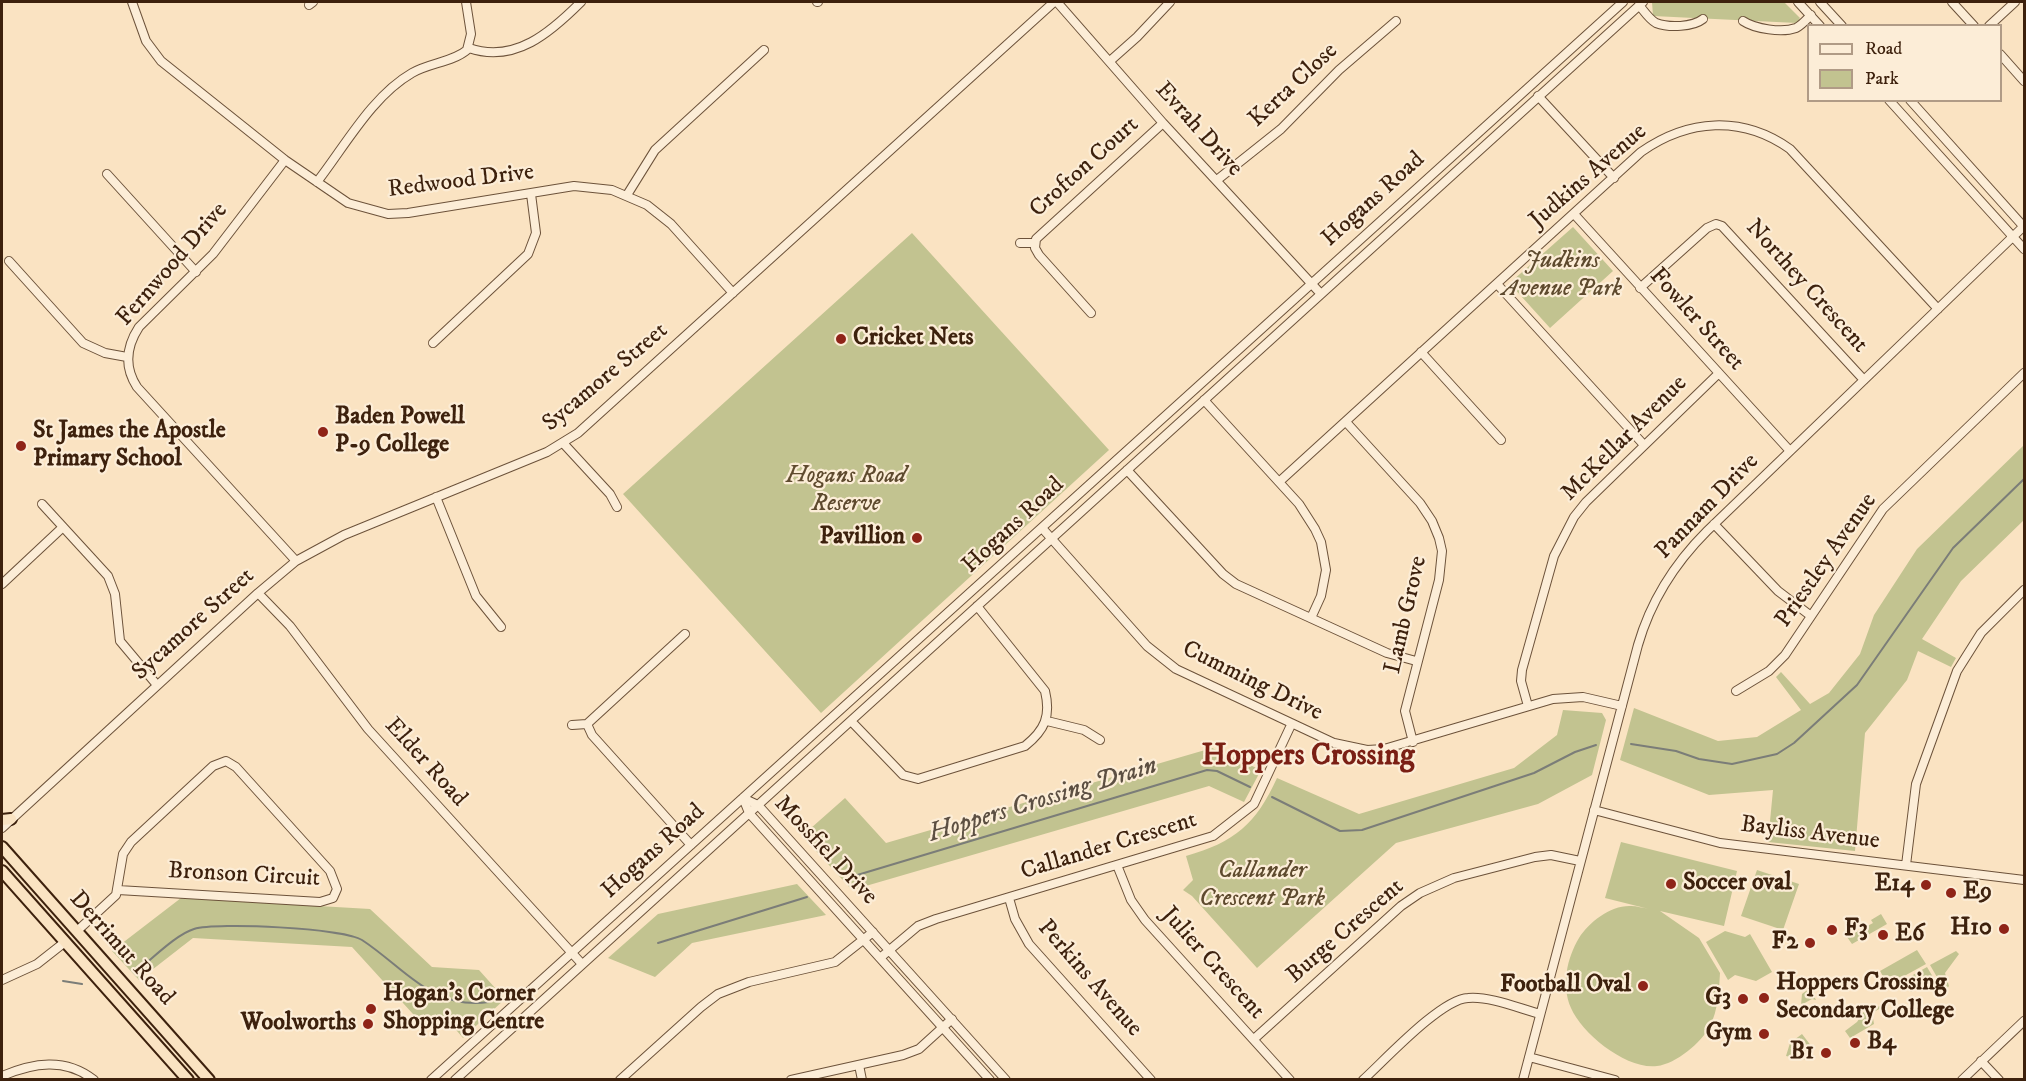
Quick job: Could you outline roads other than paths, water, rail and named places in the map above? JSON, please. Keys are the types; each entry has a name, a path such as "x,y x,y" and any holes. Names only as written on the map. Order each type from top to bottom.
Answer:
{"highway":[{"name":"Derrimut Road","path":"2,847 209,1080"},
{"name":"Derrimut Road","path":"2,871 188,1080"},
{"path":"64,942 77,931"},
{"path":"131,1016 143,1005"}],"street":[{"name":"Redwood Drive","path":"132,2 146,41 162,61 285,160 348,203 388,214 574,186 594,187 627,195 647,205 671,224 733,293"},
{"path":"317,182 373,108 397,83 438,61 461,55 469,48 471,34 466,2"},
{"path":"469,48 493,53 530,44 545,36 581,2"},
{"name":"Evrah Drive","path":"1055,2 1321,294"},
{"name":"Sycamore Street","path":"2,828 6,819 296,561 344,535 528,461 563,443 589,424 1055,2"},
{"path":"1110,61 1137,37 1170,2"},
{"name":"Hogans Road","path":"431,1080 1623,2"},
{"path":"1798,2 1818,24"},
{"path":"1820,2 1840,24"},
{"path":"1953,2 1972,24"},
{"path":"1991,24 2015,2"},
{"path":"1641,3 1650,19 1663,24 1688,25 1704,19"},
{"name":"Hogans Road","path":"455,1080 1641,3"},
{"path":"1743,21 1757,28 1787,29 1795,28 1811,15"},
{"name":"Kerta Close","path":"1217,180 1281,129 1339,70 1396,21"},
{"path":"627,195 655,150 764,50"},
{"path":"2002,55 2025,81"},
{"path":"1538,96 1614,178"},
{"path":"1891,102 2025,249"},
{"path":"1912,102 2024,227"},
{"name":"Crofton Court","path":"1035,243 1046,228 1163,123"},
{"name":"Judkins Avenue","path":"1279,482 1641,153 1674,132 1689,128 1723,124 1755,130 1781,143 1798,155 1938,309"},
{"name":"Fernwood Drive","path":"285,160 213,254 139,327 132,339 128,357 131,378 137,387 296,561"},
{"path":"107,174 196,272"},
{"path":"433,343 528,254 536,233 531,194"},
{"name":"Fowler Street","path":"1574,214 1790,451"},
{"name":"Northey Crescent","path":"1716,224 1717,214"},
{"name":"Northey Crescent","path":"1641,288 1707,228 1716,224"},
{"name":"Northey Crescent","path":"1716,224 1726,229 1864,380"},
{"name":"Pannam Drive","path":"1523,1080 1580,861 1651,606 1686,552 2024,227"},
{"name":"Crofton Court","path":"1020,243 1035,243"},
{"name":"Crofton Court","path":"1035,243 1039,255 1091,313"},
{"path":"9,261 83,343 105,353 128,357"},
{"path":"1497,284 1644,445"},
{"path":"1421,352 1501,440"},
{"name":"Priestley Avenue","path":"1736,691 1775,665 1884,509 2025,373"},
{"name":"McKellar Avenue","path":"1528,706 1521,681 1522,670 1547,576 1563,534 1586,502 1718,374"},
{"path":"1204,400 1309,516 1321,542 1326,570 1324,583 1311,618"},
{"name":"Lamb Grove","path":"1346,422 1420,503 1432,521 1442,551 1439,580 1416,661 1405,711 1413,742"},
{"path":"563,443 610,494 617,507"},
{"path":"1127,470 1223,574 1236,584 1387,653 1416,661"},
{"path":"1094,478 1109,486"},
{"path":"436,497 476,596 501,627"},
{"path":"42,504 112,582 120,641 157,685"},
{"path":"1714,524 1778,591 1811,616"},
{"path":"2,584 63,527"},
{"name":"Cumming Drive","path":"1042,528 1050,540 1161,659 1192,679 1291,725 1349,748 1384,749 1553,699 1583,697 1622,706"},
{"path":"1906,865 1916,784 1957,671 1982,633 2025,590"},
{"name":"Elder Road","path":"258,593 290,626 368,729 582,964"},
{"path":"851,721 903,775 918,779 1025,746 1039,735 1047,721 1049,705 1045,691 977,606"},
{"path":"572,725 587,724 685,634"},
{"path":"1047,721 1084,730 1100,740"},
{"path":"587,724 592,735 692,844"},
{"name":"Callander Crescent","path":"880,958 918,926 1213,836 1238,819 1254,804 1291,725"},
{"name":"Bronson Circuit","path":"226,761 236,766 330,871 337,889 333,898 320,902 118,890 122,859 126,848 213,766 226,761"},
{"name":"Mossfiel Drive","path":"743,798 758,805 1006,1080"},
{"name":"Mossfiel Drive","path":"743,798 749,813 990,1080"},
{"name":"Bayliss Avenue","path":"1594,810 1719,843 2025,879"},
{"name":"Burge Crescent","path":"1254,1040 1401,906 1420,893 1454,878 1534,856 1551,855 1580,861"},
{"name":"Julier Crescent","path":"1117,865 1131,900 1145,920 1290,1080"},
{"path":"77,931 113,898 118,890"},
{"name":"Perkins Avenue","path":"1009,898 1015,919 1029,944 1151,1080"},
{"path":"620,1080 718,994 749,982 835,962 873,932"},
{"path":"2,980 37,964 64,942"},
{"path":"1363,1080 1440,1009 1461,998 1476,998 1540,1014"},
{"path":"790,1080 903,1055 919,1049 952,1019"},
{"path":"1962,1080 2025,1021"},
{"path":"1529,1057 1615,1080"},
{"path":"1981,1061 1999,1080"},
{"path":"2,1076 20,1068 49,1063 74,1068 94,1080"},
{"path":"859,1065 862,1080"}],"waterway":[{"name":"Hoppers Crossing Drain","path":"1631,744 1676,751 1699,759 1732,764 1777,754 1794,743 1857,685 1953,548 2024,479"},
{"name":"Hoppers Crossing Drain","path":"1272,797 1340,831 1362,830 1534,773 1575,752 1596,745"},
{"name":"Hoppers Crossing Drain","path":"844,879 1207,770 1217,771 1250,787"},
{"name":"Hoppers Crossing Drain","path":"658,943 807,897"},
{"name":"Hoppers Crossing Drain","path":"139,969 173,941 194,929 227,926 307,929 362,940 420,984 451,1000 469,1003 489,1002"},
{"name":"Hoppers Crossing Drain","path":"63,981 82,984"}],"place":[{"name":"Cricket Nets","path":"841,339"},
{"name":"Baden Powell P-9 College","path":"323,432"},
{"name":"St James the Apostle Primary School","path":"21,446"},
{"name":"Pavillion","path":"917,538"},
{"name":"Soccer oval","path":"1671,884"},
{"name":"E14","path":"1926,885"},
{"name":"E9","path":"1951,893"},
{"name":"H10","path":"2004,929"},
{"name":"F3","path":"1832,930"},
{"name":"E6","path":"1883,935"},
{"name":"F2","path":"1810,943"},
{"name":"Football Oval","path":"1643,986"},
{"name":"Hoppers Crossing Secondary College","path":"1764,998"},
{"name":"G3","path":"1743,999"},
{"name":"Hogan's Corner Shopping Centre","path":"371,1009"},
{"name":"Woolworths","path":"368,1024"},
{"name":"Gym","path":"1764,1034"},
{"name":"B4","path":"1855,1043"},
{"name":"B1","path":"1826,1053"}],"district":[{"name":"Hoppers Crossing","path":"1308,758"}],"park label":[{"name":"Judkins Avenue Park","path":"1562,276"},
{"name":"Hogans Road Reserve","path":"846,491"},
{"name":"Callander Crescent Park","path":"1262,886"}]}
